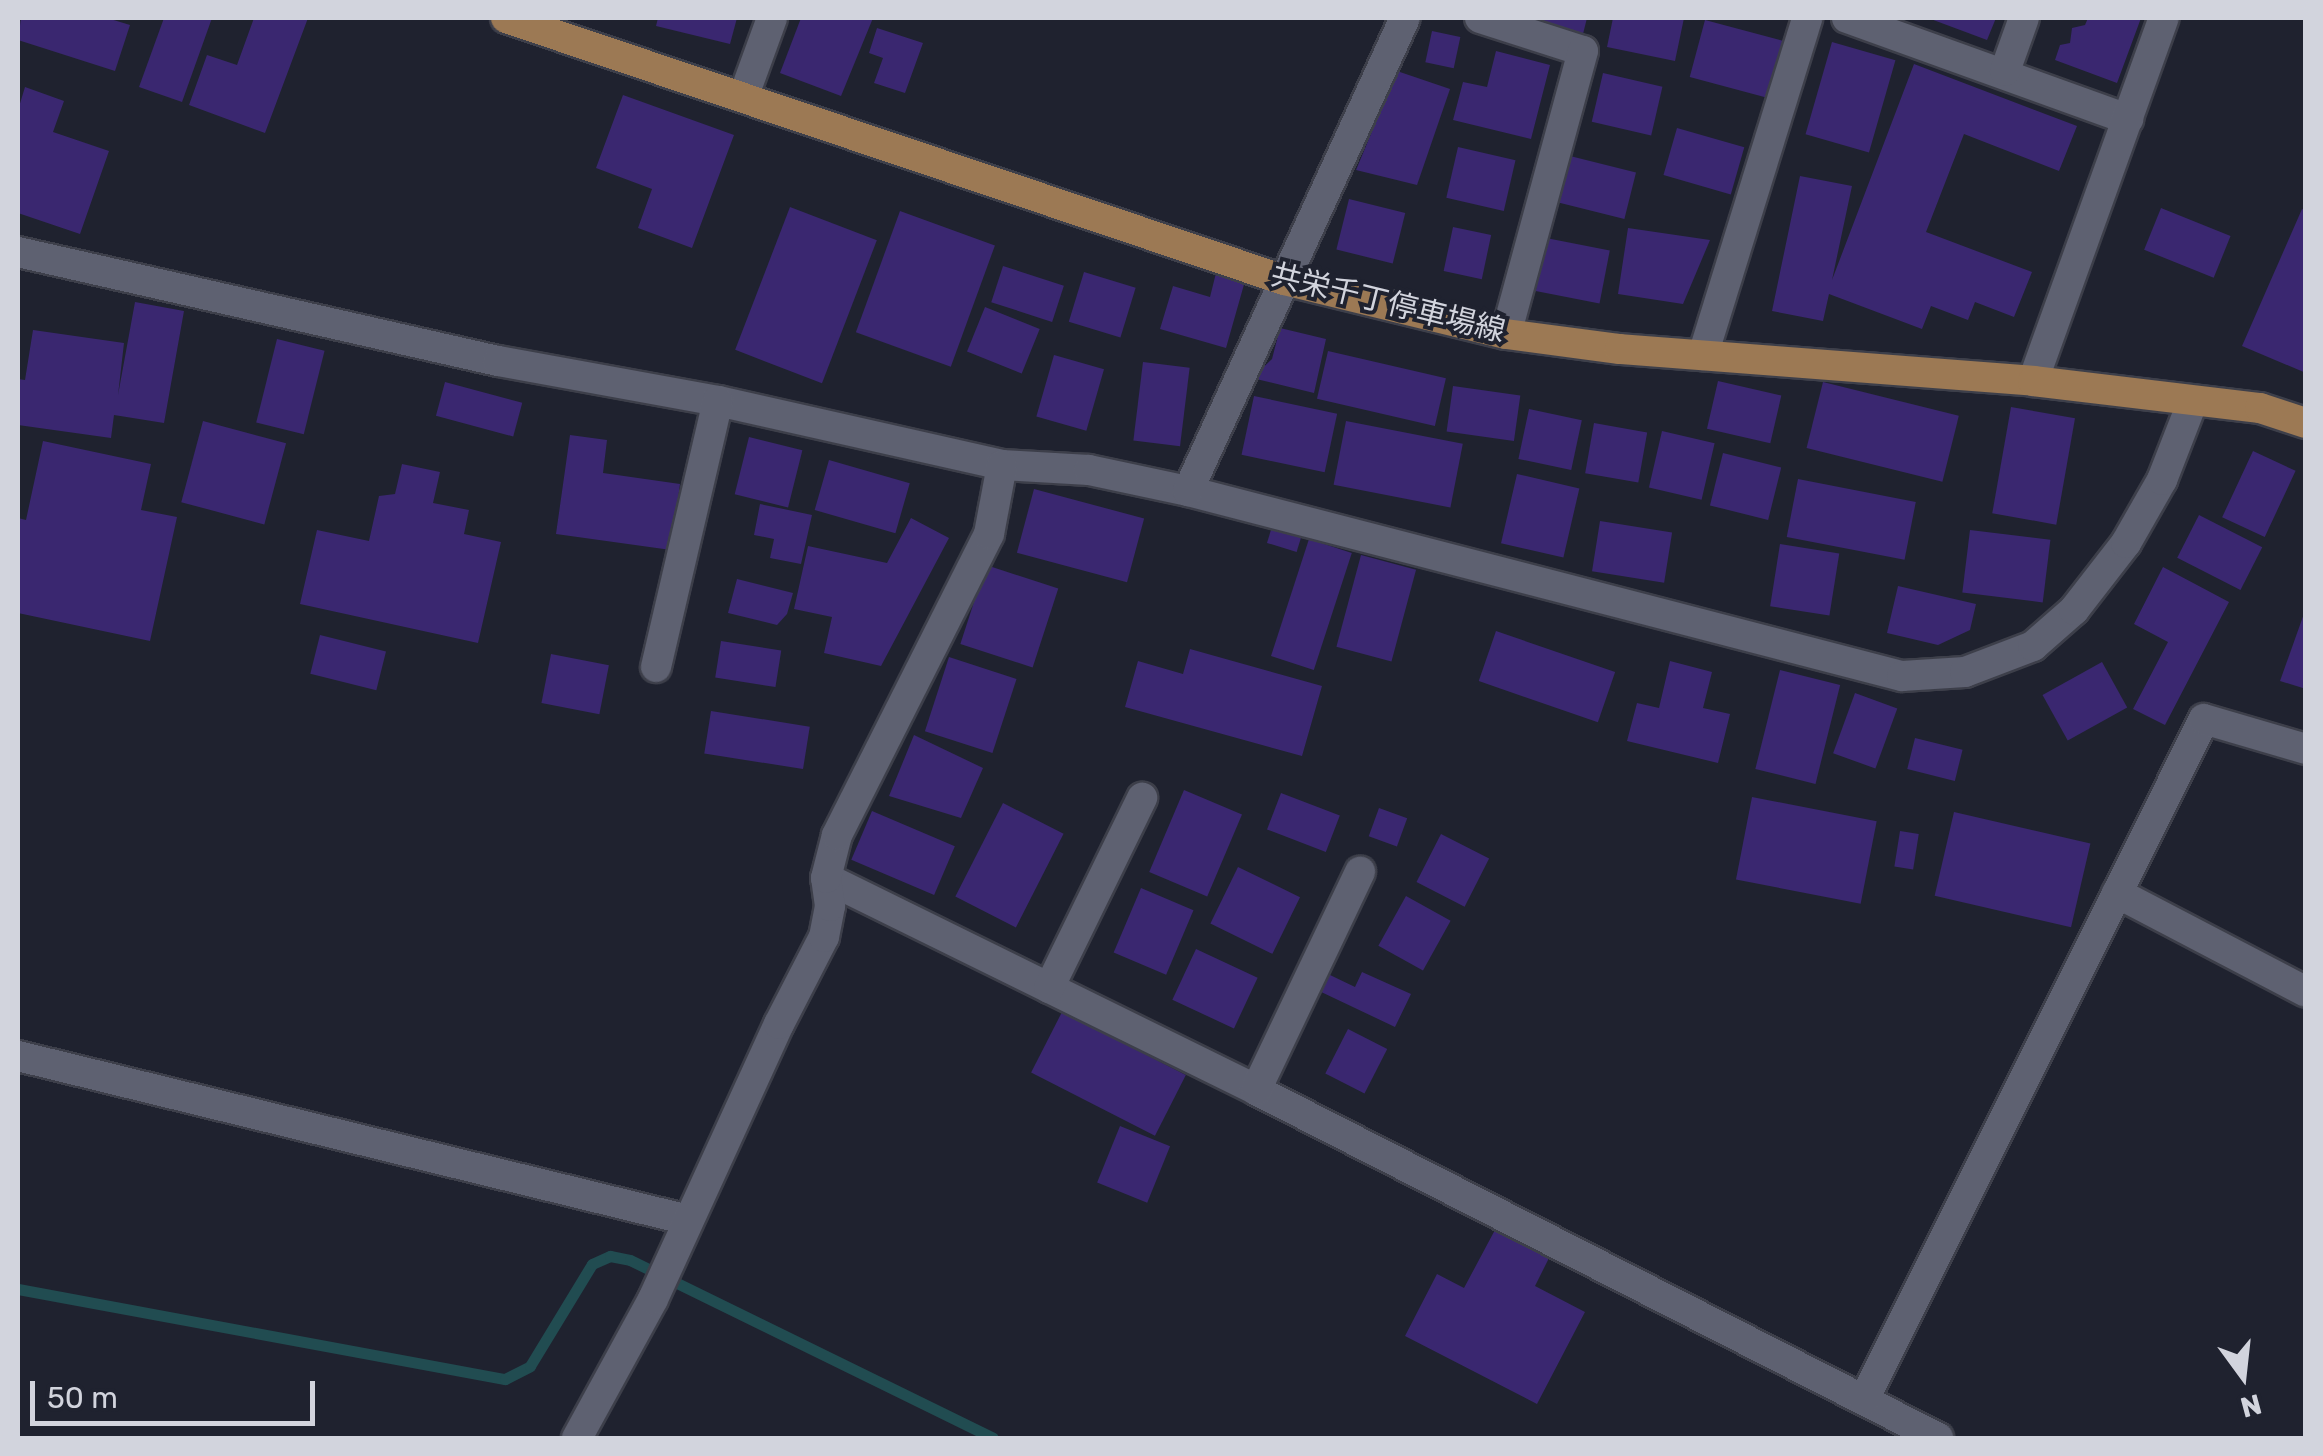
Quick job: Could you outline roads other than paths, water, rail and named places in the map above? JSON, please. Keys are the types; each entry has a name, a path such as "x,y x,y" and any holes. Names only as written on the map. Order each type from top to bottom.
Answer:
{"main road":[{"name":"共栄千丁停車場線","path":"506,18 744,94 1284,280 1506,334 1703,356 2033,381 2192,403 2260,408 2306,423"}],"street":[{"path":"744,94 772,18"},
{"path":"1188,491 1405,18"},
{"path":"1480,18 1583,51 1506,334"},
{"path":"1703,356 1807,18"},
{"path":"1846,18 2005,71 2128,119"},
{"path":"2005,71 2024,18"},
{"path":"2033,381 2164,18"},
{"path":"18,252 498,361 718,401 1002,465 1089,470 1188,491 1902,676 1965,672 2033,646 2074,610 2135,527 2162,480 2192,403"},
{"path":"656,667 718,401"},
{"path":"578,1438 654,1299 824,937 830,906 826,878 837,835 988,534 1002,465"},
{"path":"1864,1400 2204,719 2306,749"},
{"path":"1050,988 1142,798"},
{"path":"1256,1090 1360,872"},
{"path":"826,878 1256,1090 1938,1438"},
{"path":"2118,893 2306,992"},
{"path":"18,1056 688,1220"}],"waterway":[{"path":"18,1289 505,1379 530,1366 592,1264 610,1256 630,1260 993,1438"}]}
